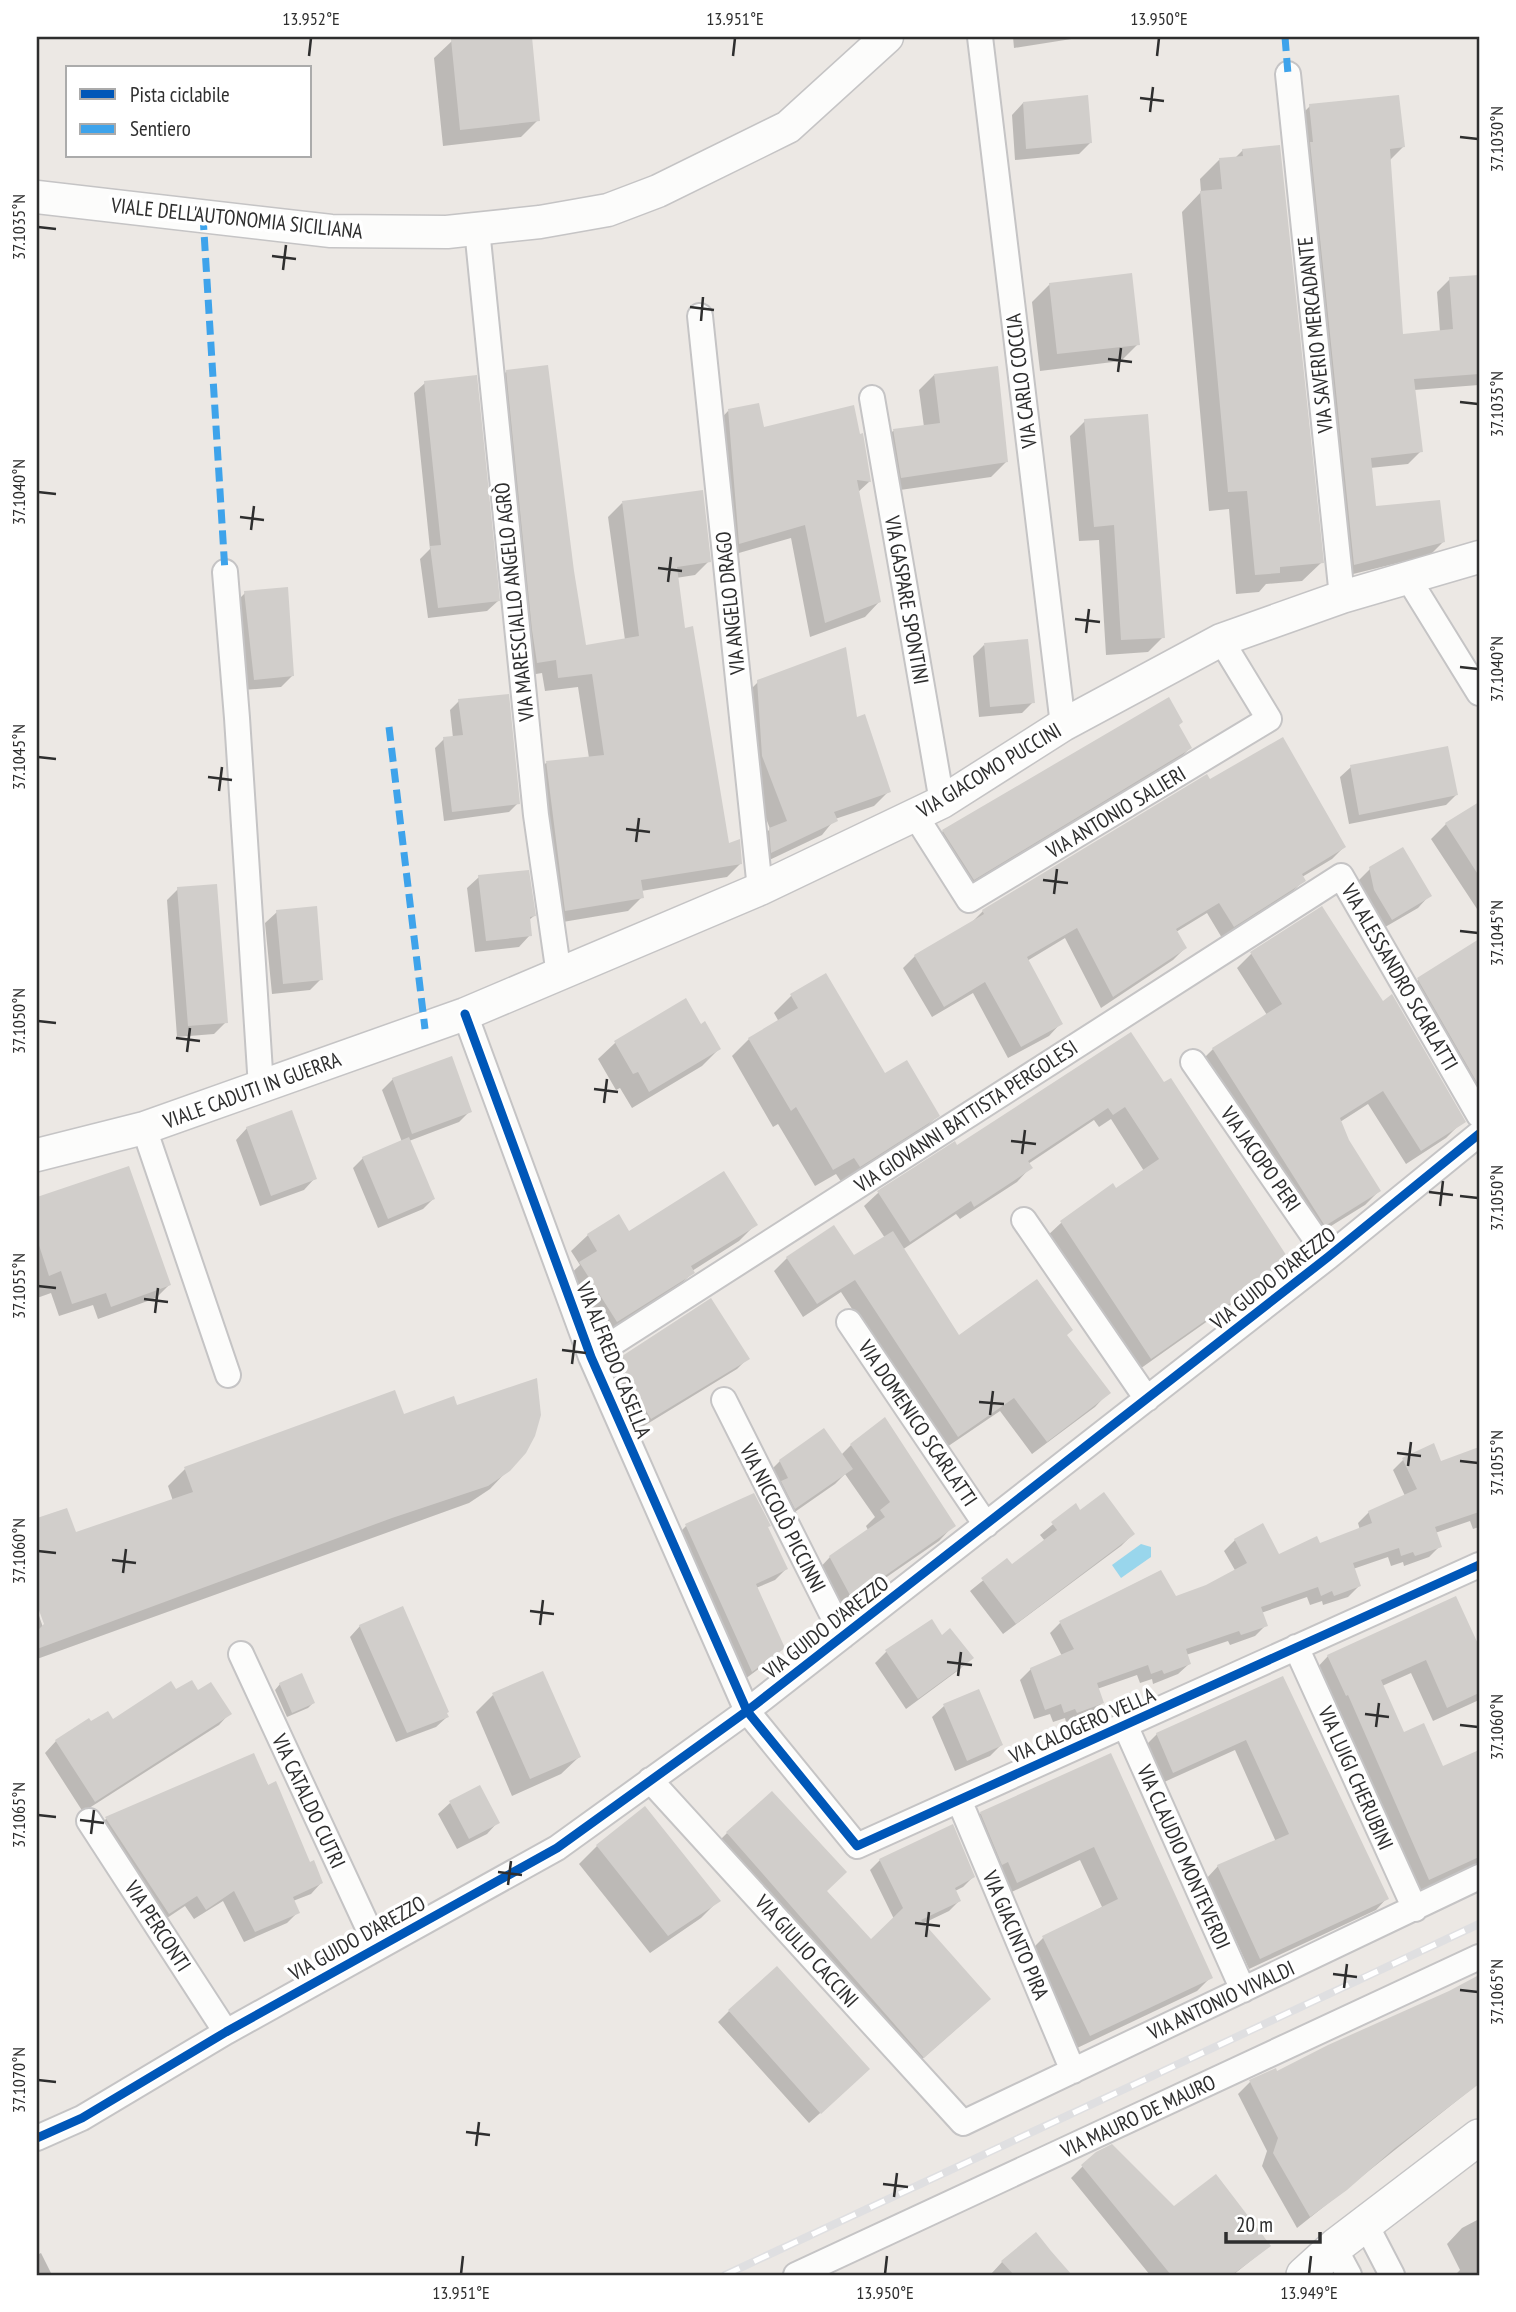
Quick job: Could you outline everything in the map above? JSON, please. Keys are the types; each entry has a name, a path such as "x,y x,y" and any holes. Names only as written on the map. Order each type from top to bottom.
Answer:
{"main road":[{"path":"1304,2275 1342,2262 1365,2223 1479,2137"}],"street":[{"name":"VIALE DELL'AUTONOMIA SICILIANA","path":"37,197 331,232 447,232 540,222 608,210 658,191 788,127 887,37"},
{"name":"VIA CARLO COCCIA","path":"980,37 1063,725"},
{"name":"VIA SAVERIO MERCADANTE","path":"1287,74 1342,597"},
{"name":"VIA MARESCIALLO ANGELO AGRÒ","path":"477,229 536,815 559,975"},
{"name":"VIA ANGELO DRAGO","path":"700,316 760,889"},
{"name":"VIA GASPARE SPONTINI","path":"872,398 928,809"},
{"name":"VIA GIACOMO PUCCINI","path":"465,1014 760,889 928,809 1063,725 1221,640 1342,597 1479,557"},
{"path":"225,572 261,1087"},
{"path":"1408,578 1479,693"},
{"name":"VIA ANTONIO SALIERI","path":"928,809 968,901 1269,719 1221,640"},
{"name":"VIA ALESSANDRO SCARLATTI","path":"1341,876 1479,1115"},
{"name":"VIA GIOVANNI BATTISTA PERGOLESI","path":"591,1357 1341,876"},
{"name":"VIALE CADUTI IN GUERRA","path":"37,1156 144,1128 465,1014"},
{"name":"VIA ALFREDO CASELLA","path":"465,1014 591,1357 747,1711"},
{"name":"VIA JACOPO PERI","path":"1193,1062 1328,1257"},
{"path":"144,1128 229,1376"},
{"name":"VIA GUIDO D'AREZZO","path":"37,2138 82,2118 226,2032 557,1848 747,1711 1328,1257 1479,1134"},
{"path":"1024,1220 1147,1399"},
{"name":"VIA DOMENICO SCARLATTI","path":"849,1322 986,1525"},
{"name":"VIA NICCOLÒ PICCINNI","path":"724,1400 843,1636"},
{"name":"VIA CALOGERO VELLA","path":"747,1711 857,1846 1296,1647 1477,1571"},
{"name":"VIA LUIGI CHERUBINI","path":"1296,1647 1415,1909"},
{"name":"VIA CATALDO CUTRI","path":"241,1654 377,1947"},
{"name":"VIA CLAUDIO MONTEVERDI","path":"1125,1725 1243,1990"},
{"name":"VIA GIULIO CACCINI","path":"650,1780 963,2123"},
{"name":"VIA GIACINTO PIRA","path":"959,1800 1073,2071"},
{"name":"VIA PERCONTI","path":"89,1821 226,2032"},
{"name":"VIA ANTONIO VIVALDI","path":"963,2123 1479,1877"},
{"name":"VIA MAURO DE MAURO","path":"796,2275 1479,1957"},
{"path":"1365,2223 1392,2275"}],"water":[{"path":"1141,1544 1151,1547 1151,1557 1121,1578 1112,1565"}],"building":[{"path":"532,37 540,121 460,130 451,39"},
{"path":"1088,95 1092,143 1026,149 1023,102"},
{"path":"1399,95 1405,147 1390,149 1403,334 1453,329 1449,277 1479,275 1479,374 1414,379 1423,452 1371,458 1376,506 1440,500 1445,542 1354,565 1310,142 1313,142 1309,104"},
{"path":"1280,145 1324,563 1280,567 1280,573 1255,575 1247,491 1228,492 1200,191 1222,189 1219,158 1243,156 1242,149"},
{"path":"1132,273 1140,345 1057,354 1049,283"},
{"path":"548,365 586,645 639,636 622,501 703,490 711,562 677,567 685,628 693,626 729,843 740,839 742,864 641,880 644,898 565,911 546,761 604,755 592,674 558,678 556,660 537,663 532,630 506,370"},
{"path":"998,366 1008,462 901,478 893,429 940,423 934,374"},
{"path":"477,375 500,601 438,608 430,546 441,545 424,381"},
{"path":"759,403 764,427 854,405 860,434 863,433 871,482 857,480 881,602 825,623 805,525 739,544 728,409"},
{"path":"1148,414 1165,638 1121,640 1114,525 1094,527 1084,419"},
{"path":"288,587 294,676 254,680 244,591"},
{"path":"1028,639 1035,703 990,707 984,643"},
{"path":"846,647 857,717 865,714 891,792 834,812 838,821 771,853 769,828 787,821 762,756 757,680"},
{"path":"509,694 520,804 452,812 443,737 463,735 458,699"},
{"path":"1169,697 1183,722 1179,725 1192,748 974,880 942,830"},
{"path":"1283,737 1346,847 1302,874 1306,881 1234,927 1219,903 1176,929 1187,948 1113,997 1077,928 1027,957 1063,1024 1021,1047 985,982 944,1007 914,955 984,914 982,910 1207,774 1210,779"},
{"path":"1448,746 1458,795 1359,815 1350,765"},
{"path":"1479,802 1479,876 1445,823"},
{"path":"1403,847 1432,896 1392,920 1374,890 1369,867"},
{"path":"529,870 536,916 530,917 532,936 486,941 478,875"},
{"path":"217,884 228,1023 188,1026 177,887"},
{"path":"317,906 323,980 283,984 276,910"},
{"path":"1322,906 1383,1001 1392,994 1466,1122 1421,1151 1383,1091 1340,1118 1349,1140 1381,1191 1325,1226 1212,1048 1282,1004 1250,952"},
{"path":"1479,939 1479,1086 1417,978"},
{"path":"826,973 885,1073 907,1060 940,1116 860,1167 854,1158 833,1170 796,1107 791,1111 748,1038 798,1008 790,994"},
{"path":"686,998 701,1024 705,1021 721,1049 649,1092 638,1072 633,1074 614,1041"},
{"path":"1131,1032 1164,1082 1171,1078 1290,1261 1151,1359 1060,1221 1113,1183 1116,1188 1159,1159 1125,1107 1113,1115 1108,1108 1028,1161 1033,1168 974,1207 971,1201 910,1242 877,1191 955,1141 957,1145"},
{"path":"452,1056 472,1112 412,1134 392,1078"},
{"path":"292,1110 317,1179 271,1196 246,1127"},
{"path":"409,1137 435,1199 388,1219 362,1157"},
{"path":"129,1166 171,1285 111,1307 106,1293 72,1304 61,1271 49,1276 37,1239 37,1197"},
{"path":"724,1171 758,1225 691,1266 695,1273 617,1322 579,1262 597,1251 587,1234 619,1214 629,1231"},
{"path":"834,1225 854,1255 893,1231 959,1335 1037,1279 1073,1330 1067,1335 1111,1393 1047,1442 1014,1398 958,1437 855,1280 817,1304 786,1257"},
{"path":"711,1298 750,1359 651,1419 616,1360"},
{"path":"537,1378 541,1415 535,1436 526,1453 510,1471 488,1486 392,1518 37,1649 37,1631 44,1624 37,1605 37,1518 67,1508 76,1532 193,1492 184,1467 395,1390 404,1414 454,1396 457,1405"},
{"path":"885,1417 956,1526 852,1599 829,1556 885,1517 880,1510 890,1502 850,1444"},
{"path":"824,1428 853,1469 795,1509 781,1481 788,1478 779,1460"},
{"path":"1434,1443 1441,1461 1479,1447 1479,1512 1435,1527 1442,1547 1415,1556 1413,1552 1401,1556 1399,1548 1353,1563 1361,1586 1334,1596 1332,1591 1321,1596 1318,1587 1261,1607 1268,1626 1241,1635 1239,1631 1186,1649 1191,1664 1164,1674 1162,1670 1151,1674 1148,1665 1097,1683 1104,1703 1077,1713 1075,1709 1064,1713 1061,1704 1045,1710 1030,1668 1074,1649 1059,1621 1161,1570 1176,1596 1206,1585 1247,1563 1234,1539 1263,1523 1279,1554 1317,1536 1320,1543 1372,1523 1368,1511 1417,1489 1402,1458"},
{"path":"1104,1492 1135,1534 1016,1624 981,1578 1007,1558 1012,1564 1057,1530 1051,1522 1076,1503 1080,1510"},
{"path":"754,1493 788,1569 756,1584 785,1648 752,1672 685,1524"},
{"path":"1456,1596 1479,1646 1479,1693 1447,1708 1426,1660 1381,1680 1404,1732 1424,1723 1443,1766 1479,1750 1479,1857 1429,1880 1348,1695 1346,1696 1327,1655"},
{"path":"403,1606 449,1712 449,1717 407,1733 359,1625"},
{"path":"932,1619 942,1635 950,1628 974,1658 918,1699 885,1650"},
{"path":"543,1671 581,1757 530,1779 492,1693"},
{"path":"302,1673 315,1703 292,1713 279,1683"},
{"path":"1283,1676 1389,1899 1260,1959 1217,1865 1289,1834 1246,1740 1173,1773 1156,1733"},
{"path":"192,1680 198,1690 211,1682 232,1714 95,1802 55,1740 89,1718 91,1721 108,1711 113,1719 171,1681 176,1689"},
{"path":"979,1689 1003,1745 967,1761 943,1704"},
{"path":"254,1753 268,1785 276,1781 310,1862 314,1860 323,1883 293,1897 300,1913 255,1932 234,1891 206,1910 197,1896 169,1914 105,1817"},
{"path":"1111,1753 1213,1978 1090,2036 1042,1936 1118,1899 1094,1847 1017,1883 1008,1862 1002,1865 980,1812"},
{"path":"480,1785 500,1823 469,1839 449,1801"},
{"path":"772,1791 847,1872 827,1891 871,1939 903,1908 879,1859 953,1824 975,1877 955,1888 961,1901 921,1920 991,1999 924,2058 726,1832"},
{"path":"645,1806 721,1901 668,1936 596,1845"},
{"path":"777,1966 870,2069 821,2114 728,2010"},
{"path":"1479,1975 1479,2084 1310,2217 1273,2153 1278,2138 1249,2080 1276,2068 1277,2071"},
{"path":"1112,2144 1174,2206 1216,2174 1271,2246 1232,2275 1171,2275 1081,2165 1096,2152"},
{"path":"1036,2232 1072,2275 1014,2275 1001,2261"}],"railway":[{"path":"725,2275 1479,1924"}],"marked path":[{"path":"1285,37 1288,74"},
{"path":"203,216 225,572"},
{"path":"389,727 425,1029"}],"cycle path":[{"path":"465,1014 591,1357 747,1711 857,1846 1479,1565"},
{"path":"37,2138 82,2118 226,2032 557,1848 747,1711 1328,1257 1479,1134"}]}
